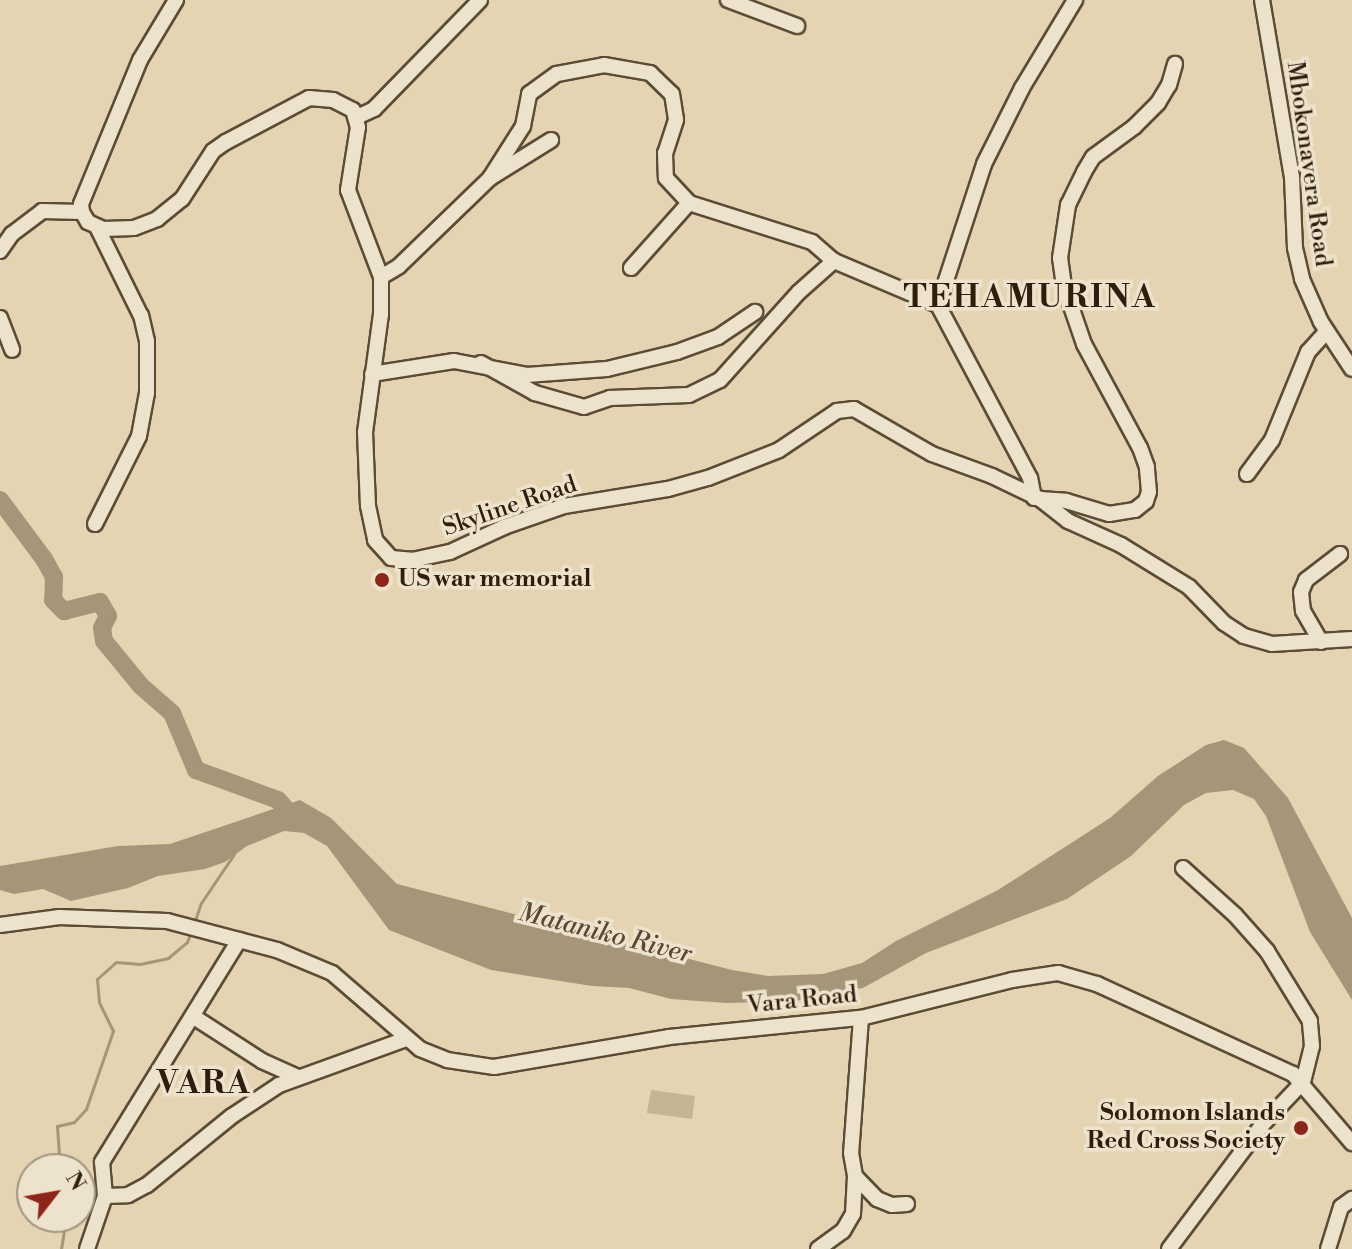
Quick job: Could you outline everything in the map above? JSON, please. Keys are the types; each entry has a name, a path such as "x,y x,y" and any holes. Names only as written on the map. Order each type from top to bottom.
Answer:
{"street":[{"path":"95,524 139,436 147,393 147,341 141,316 97,227 82,212 81,204 140,60 176,0"},
{"path":"97,227 134,228 157,219 182,199 213,151 294,104 321,97 347,106 357,117 374,109 480,0"},
{"path":"728,0 797,26"},
{"path":"938,305 984,164 1022,88 1075,0"},
{"name":"Mbokonavera Road","path":"1262,0 1292,177 1295,248 1302,279 1327,331 1352,369"},
{"path":"490,178 523,126 529,94 557,74 604,65 650,73 672,94 676,120 665,153 666,178 689,203 812,242 834,261 938,305 1030,478 1037,499 1066,501 1109,514 1126,513 1141,507 1149,492 1147,467 1140,448 1094,365 1075,321 1060,258 1068,205 1084,172 1093,157 1134,127 1158,103 1169,85 1175,64"},
{"name":"Skyline Road","path":"357,117 348,190 381,277 381,314 365,432 368,506 375,540 384,554 396,559 450,552 504,527 564,506 668,489 708,478 779,450 845,408 865,414 932,454 992,476 1037,499 1068,521 1114,541 1189,587 1224,623 1244,636 1272,644 1352,639"},
{"path":"381,277 399,266 490,178 551,140"},
{"path":"631,268 689,203"},
{"path":"0,251 12,234 42,211 82,212"},
{"path":"481,363 535,393 584,407 610,398 689,395 720,380 799,292 834,261"},
{"path":"372,374 454,361 481,363 527,375 607,369 677,352 718,337 755,312"},
{"path":"0,318 12,350"},
{"path":"1247,474 1272,440 1308,352 1327,331"},
{"path":"1321,642 1303,611 1301,592 1306,580 1340,554"},
{"path":"1169,1249 1263,1124 1303,1082 1312,1046 1310,1021 1267,951 1235,915 1183,868"},
{"name":"Vara Road","path":"0,925 59,917 167,921 239,940 311,961 332,973 406,1039 447,1060 494,1067 669,1037 861,1018 1012,980 1058,973 1097,984 1293,1074 1303,1082 1352,1143"},
{"path":"87,1249 105,1196 102,1162 239,940"},
{"path":"194,1017 262,1061 298,1077"},
{"path":"818,1249 843,1231 853,1214 855,1176 851,1153 861,1018"},
{"path":"105,1196 128,1195 147,1185 232,1116 298,1077 406,1039"},
{"path":"855,1176 877,1199 892,1205 907,1204"},
{"path":"1328,1249 1341,1207 1352,1199"}],"shaded area":[{"path":"1224,740 1244,748 1288,798 1352,918 1352,1000 1310,932 1266,816 1254,799 1233,790 1206,793 1184,805 1131,856 1067,899 926,953 863,988 796,1001 726,1003 671,999 629,988 592,986 491,970 389,930 327,846 304,833 284,831 247,846 225,862 205,869 158,876 128,888 71,901 43,889 14,894 0,890 0,866 118,846 170,844 300,800 331,818 397,884 732,970 768,976 823,974 862,963 896,941 998,890 1110,818 1158,776 1206,745"},
{"path":"651,1090 695,1096 692,1119 647,1113"}],"waterway":[{"path":"0,500 54,577 53,600 64,611 100,602 108,616 102,628 104,641 141,686 172,713 196,770 278,800 291,815"},
{"path":"194,923 201,903 234,854"},
{"path":"59,1153 57,1126 74,1122 86,1109 113,1031 99,1002 97,979 116,962 140,964 168,958 187,942 190,934"},
{"path":"61,1249 64,1233"}],"place":[{"name":"US war memorial","path":"382,580"},
{"name":"Solomon Islands Red Cross Society","path":"1301,1128"}],"district":[{"name":"TEHAMURINA","path":"1030,297"},
{"name":"VARA","path":"204,1083"}],"water label":[{"name":"Mataniko River","path":"605,934"}]}
